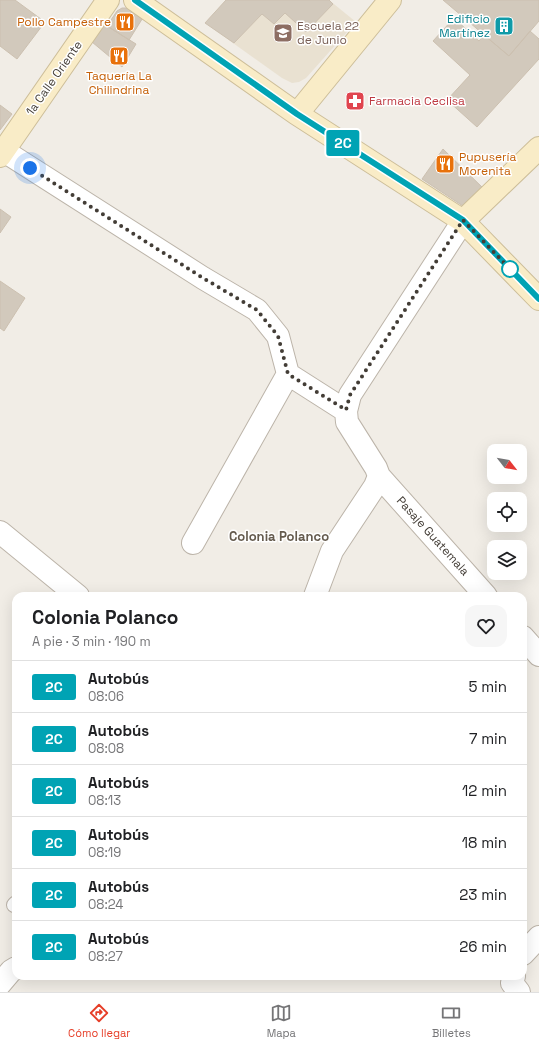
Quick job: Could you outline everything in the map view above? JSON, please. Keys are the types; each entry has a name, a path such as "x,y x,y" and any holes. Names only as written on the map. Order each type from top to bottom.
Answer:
{"main road":[{"name":"1a Calle Oriente","path":"2,154 108,0"},
{"path":"136,0 297,114 463,220 539,299"},
{"path":"297,114 390,0"},
{"path":"463,220 539,148"}],"street":[{"path":"2,154 257,310 278,336 288,374 346,410 350,395 463,220"},
{"path":"193,543 288,374"},
{"name":"Pasaje Guatemala","path":"346,410 347,422 376,468 379,476 482,592"},
{"path":"317,592 332,551 375,486 379,476"},
{"path":"0,532 73,592"},
{"path":"527,642 539,655"},
{"path":"527,950 539,937"},
{"path":"0,984 12,970"},
{"path":"513,980 512,983 519,992"}],"shaded area":[{"name":"Escuela 22 de Junio","path":"226,0 329,0 356,22 306,78 299,82 292,83 282,78 205,23"}],"building":[{"path":"0,0 15,0 45,22 17,59 0,46"},
{"path":"226,0 329,0 333,4 306,32 285,13 274,24 262,14 234,43 205,23"},
{"name":"Edificio Martínez","path":"443,0 539,0 539,21 509,56"},
{"name":"Pollo Campestre","path":"122,8 128,8 144,16 129,40 107,26 117,11"},
{"path":"454,18 479,41 484,35 509,56 530,31 539,39 539,59 477,127 447,100 470,75 433,41"},
{"name":"Taquería La Chilindrina","path":"104,24 136,44 122,67 92,42"},
{"path":"0,105 12,114 0,130"},
{"name":"Pupusería Morenita","path":"443,149 484,189 463,206 422,179"},
{"path":"0,209 11,217 0,233"},
{"path":"0,281 25,298 4,331 0,328"}],"bus line":[{"name":"2C","path":"135,0 297,114 463,220 539,299"}],"place":[{"name":"Pollo Campestre","path":"125,22"},
{"name":"Edificio Martínez","path":"504,26"},
{"name":"Escuela 22 de Junio","path":"283,33"},
{"name":"Taquería La Chilindrina","path":"119,56"},
{"name":"Farmacia Ceclisa","path":"355,101"},
{"name":"Pupusería Morenita","path":"445,164"}],"district":[{"name":"Colonia Polanco","path":"279,536"}],"route":[{"path":"30,168 203,278 257,310 278,336 288,374 346,410 350,395 463,220 510,269"}]}
